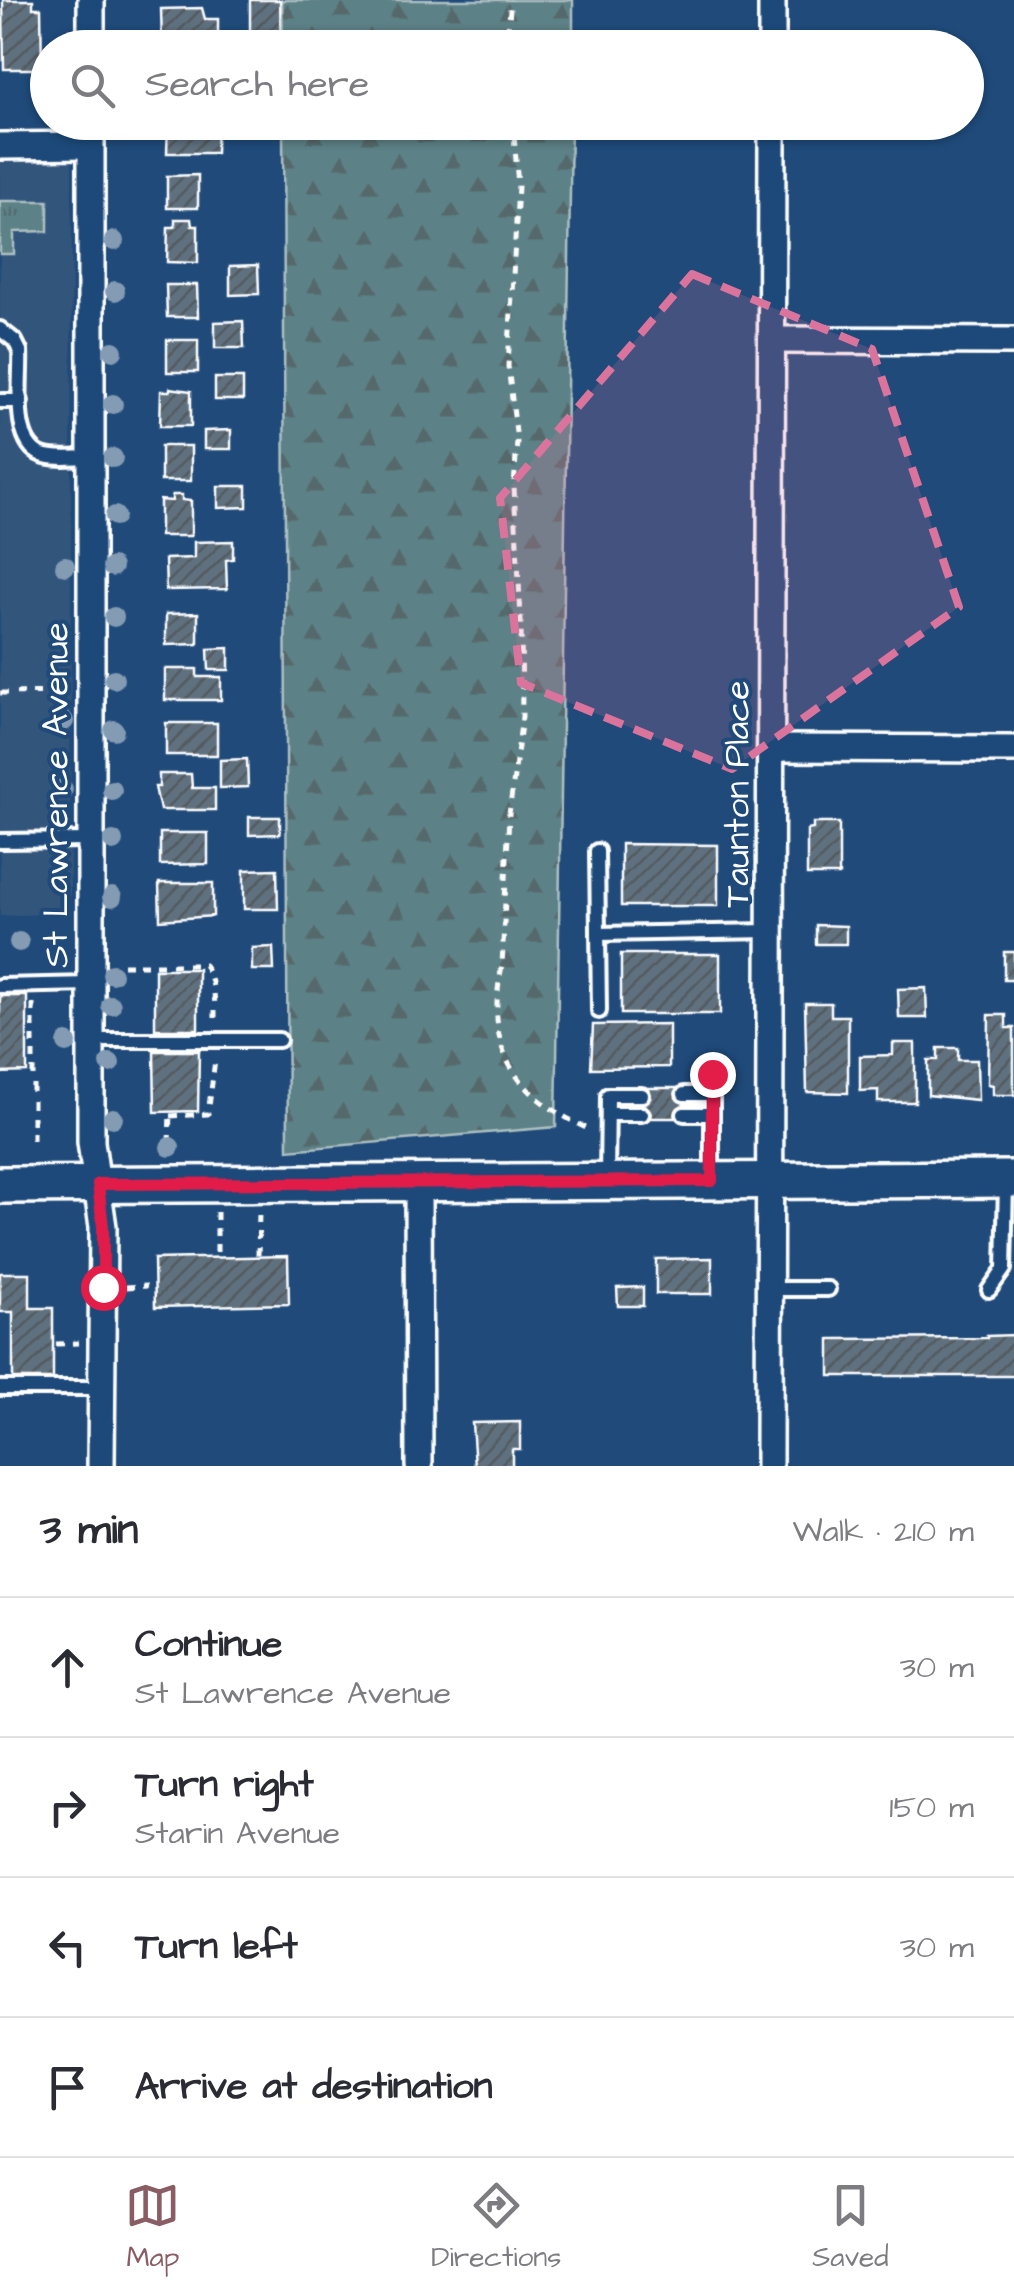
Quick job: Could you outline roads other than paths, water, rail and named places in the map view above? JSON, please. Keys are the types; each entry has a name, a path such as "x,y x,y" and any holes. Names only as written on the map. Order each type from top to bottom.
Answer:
{"street":[{"path":"91,0 91,30"},
{"path":"772,0 772,30"},
{"path":"0,146 46,140"},
{"name":"St Lawrence Avenue","path":"91,140 90,1142 103,1227 102,1466"},
{"name":"Taunton Place","path":"769,1466 772,140"},
{"path":"772,340 1014,341"},
{"path":"772,748 1014,748"},
{"path":"0,1185 1010,1179"},
{"path":"418,1183 419,1466"}],"lane":[{"path":"0,329 15,341 20,351 22,433 34,450 54,457 90,457"},
{"path":"0,401 21,400"},
{"path":"0,841 90,840"},
{"path":"597,851 599,1011"},
{"path":"598,934 770,932"},
{"path":"0,986 90,984"},
{"path":"90,1040 280,1040"},
{"path":"712,1074 712,1181"},
{"path":"607,1182 608,1095 642,1094"},
{"path":"684,1094 712,1094"},
{"path":"608,1114 642,1114"},
{"path":"684,1114 712,1114"},
{"path":"989,1290 1004,1269 1010,1179"},
{"path":"768,1290 828,1290"},
{"path":"0,1388 102,1388"}]}
